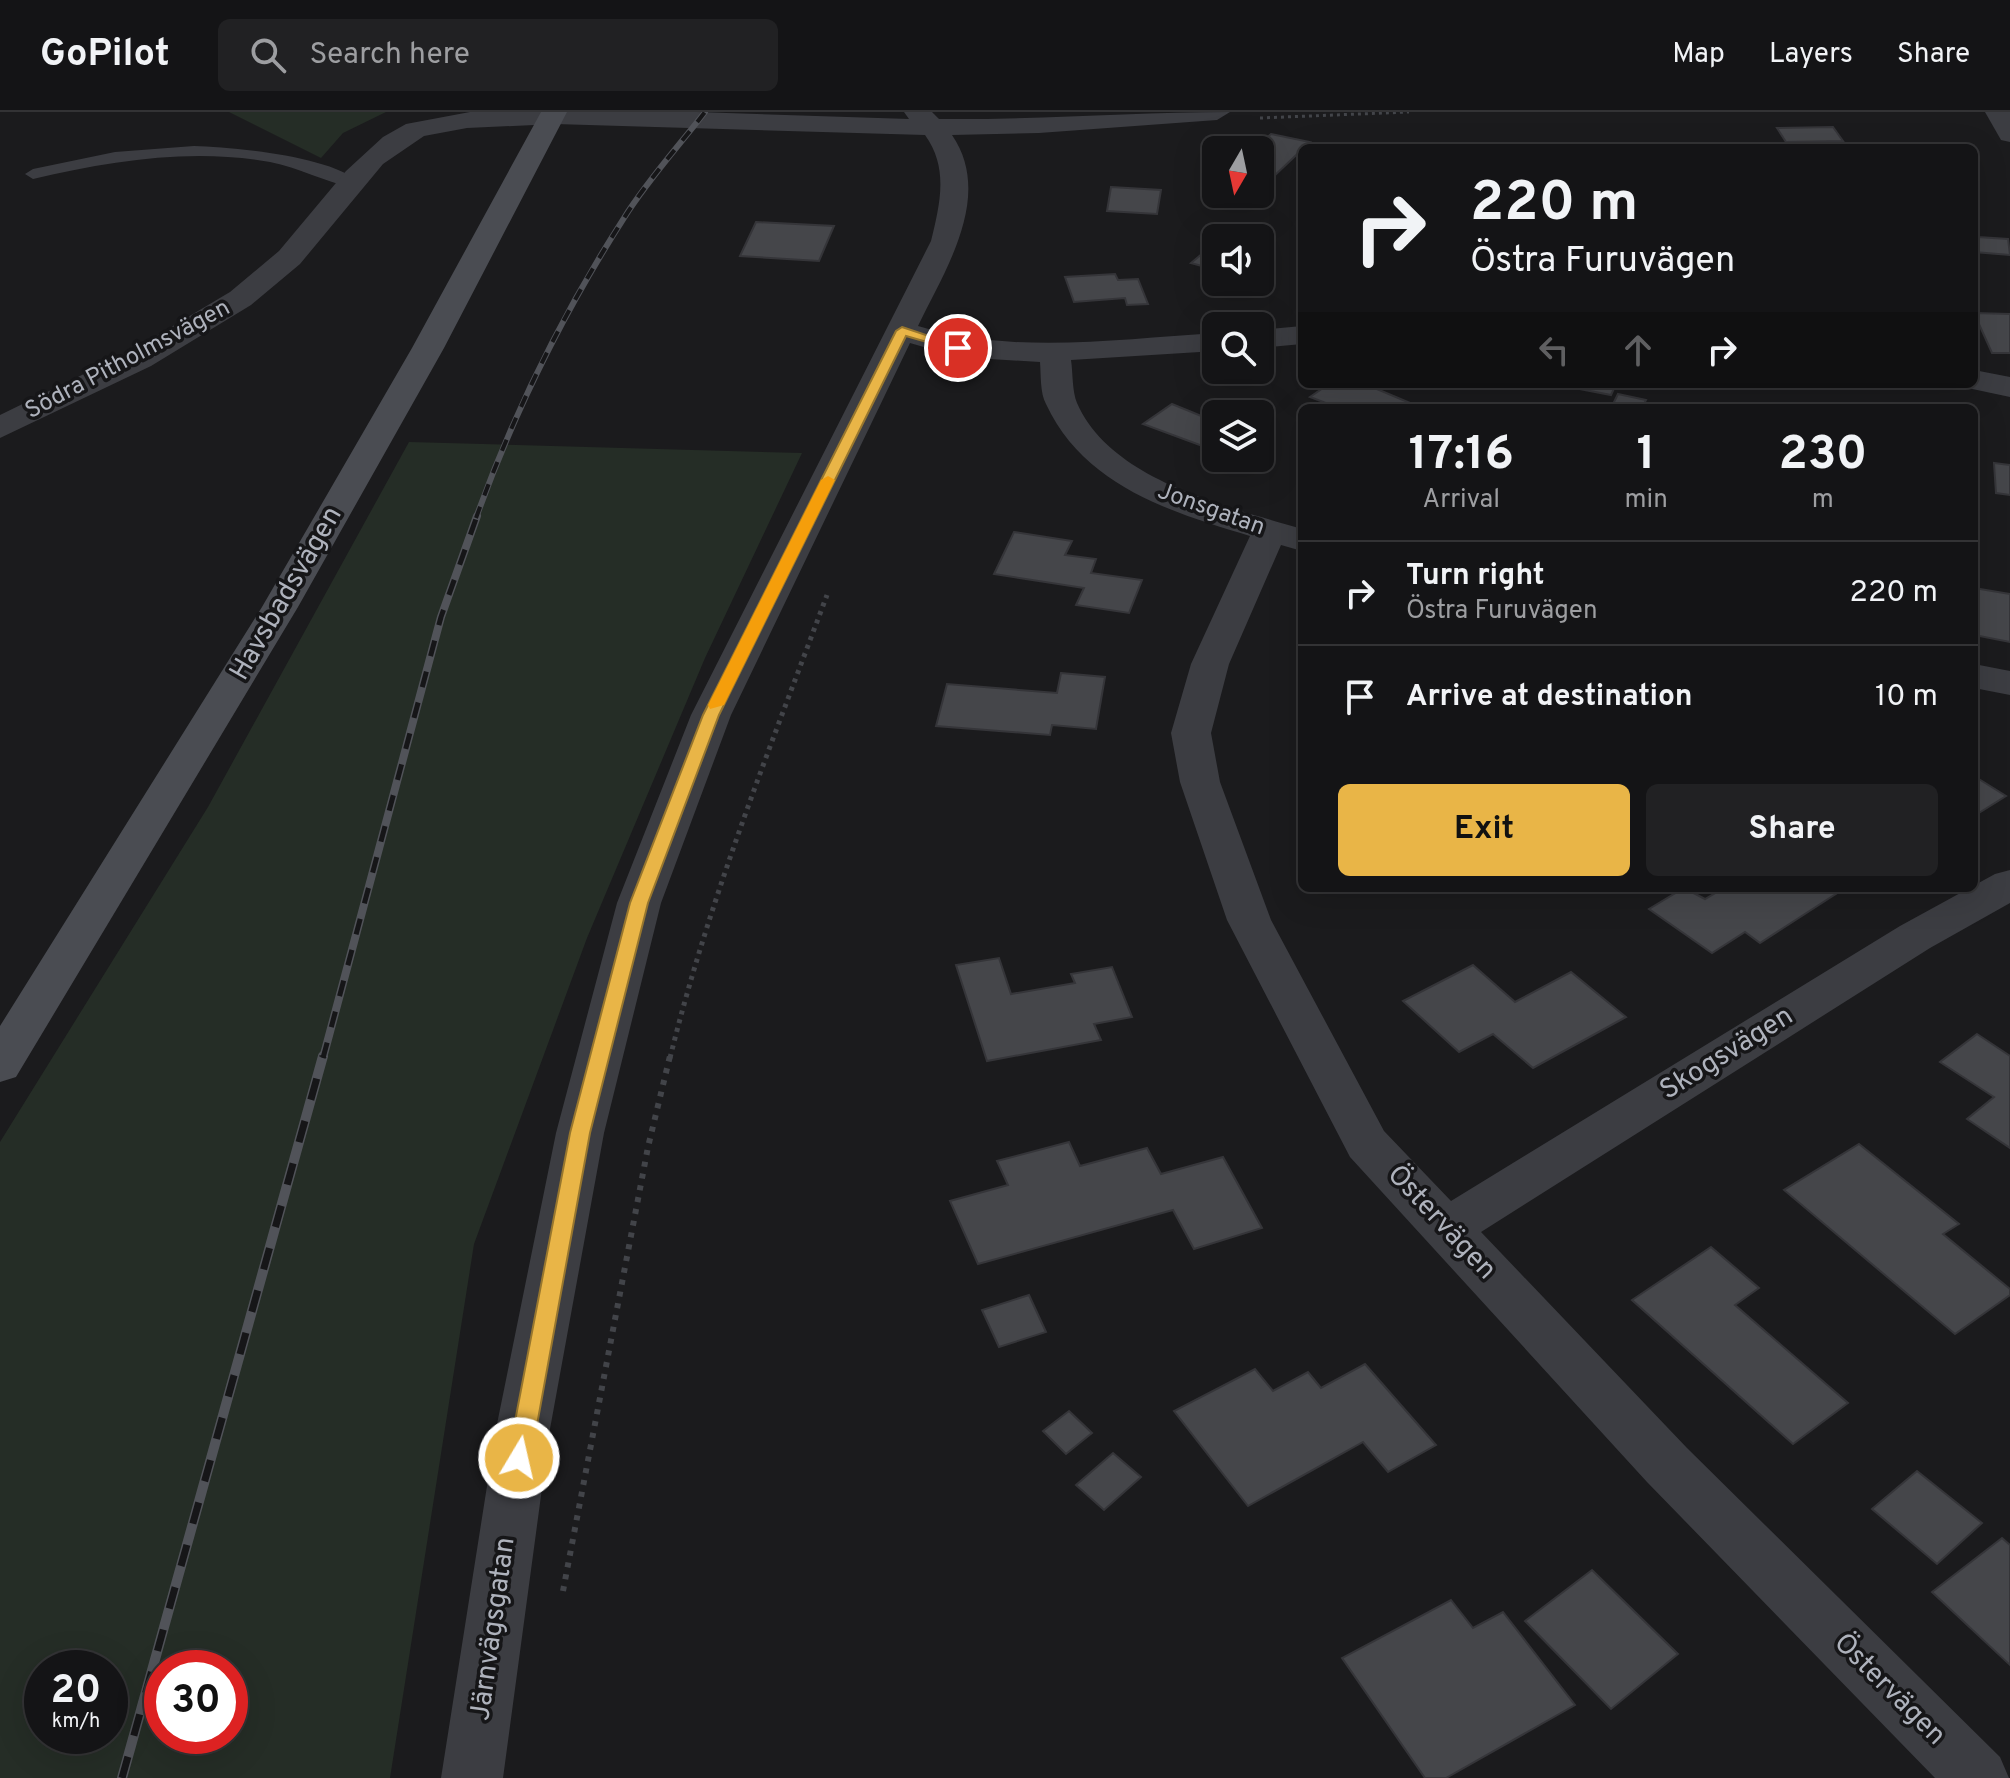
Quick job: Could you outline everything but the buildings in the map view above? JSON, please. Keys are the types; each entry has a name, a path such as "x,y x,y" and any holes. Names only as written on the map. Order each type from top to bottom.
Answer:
{"main road":[{"name":"Havsbadsvägen","path":"0,1065 280,607 428,348 553,113"}],"street":[{"name":"Södra Pitholmsvägen","path":"0,428 190,330 243,297 276,271 382,149 441,120 476,114 553,113 926,120 1022,126 1217,112"},
{"path":"1998,112 2010,134"},
{"name":"Järnvägsgatan","path":"472,1778 523,1429 580,1133 639,903 711,715 945,241 956,198 954,158 926,120"},
{"path":"902,331 958,348 1054,353 1202,343"},
{"path":"1274,338 1298,335"},
{"name":"Jonsgatan","path":"1054,353 1061,403 1095,451 1129,478 1190,507 1286,536"},
{"path":"1978,381 2010,387"},
{"name":"Östervägen","path":"1286,536 1210,664 1191,733 1200,782 1249,920 1367,1144 1667,1465 1978,1778"},
{"path":"1978,677 2010,683"},
{"name":"Skogsvägen","path":"1446,1229 1915,937 2010,884"}],"lane":[{"path":"33,174 108,155 172,149 257,154 315,167 352,183"}],"path":[{"path":"561,1603 599,1387 648,1147 691,972 730,853 828,592"}],"shaded area":[{"path":"229,112 386,112 343,133 321,158"},
{"path":"409,442 802,453 705,658 587,938 474,1244 390,1778 0,1778 0,1142 208,807"}],"railway":[{"path":"476,518 523,402 580,290 633,204 705,112"},
{"path":"323,1058 441,617 477,516"},
{"path":"122,1778 323,1056"}],"slow traffic":[{"path":"716,705 828,480"}],"route":[{"path":"519,1458 580,1133 639,903 711,715 902,331 958,348"}]}
